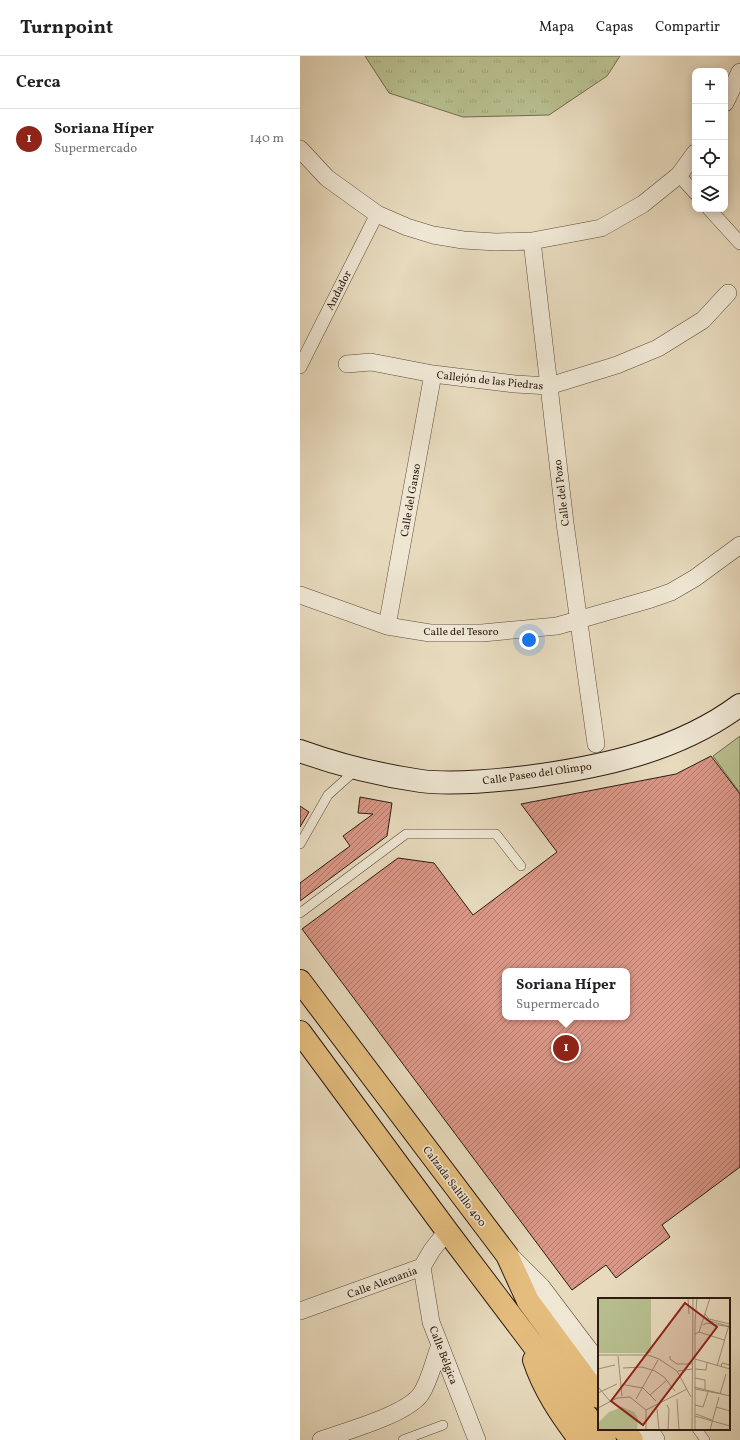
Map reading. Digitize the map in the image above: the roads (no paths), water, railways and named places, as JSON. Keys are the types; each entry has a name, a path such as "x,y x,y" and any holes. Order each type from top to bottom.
{"main road":[{"name":"Calle Paseo del Olimpo","path":"300,751 358,768 429,781 488,782 556,773 599,765 664,746 722,718 740,705"},
{"name":"Calzada Saltillo 400","path":"300,981 507,1255 528,1301 598,1396"},
{"path":"300,1032 604,1440"},
{"path":"525,1334 542,1383 561,1415 580,1440"},
{"path":"624,1430 632,1440"}],"street":[{"path":"728,97 740,72"},
{"path":"300,149 327,178 377,214 407,227 433,235 463,240 496,242 532,241 601,228 643,204 679,175 692,157"},
{"path":"679,175 692,190"},
{"path":"712,212 740,243"},
{"name":"Andador","path":"300,367 377,214"},
{"name":"Calle del Pozo","path":"532,241 565,523 596,744"},
{"name":"Callejón de las Piedras","path":"347,364 371,362 433,374 515,384 549,386 617,365 658,348 703,320 728,293"},
{"name":"Calle del Ganso","path":"387,626 433,374"},
{"name":"Calle del Tesoro","path":"300,595 387,626 430,634 482,633 557,626 671,592 695,578 740,545"},
{"name":"Calle Alemania","path":"300,1311 422,1267 432,1250 447,1231"},
{"path":"507,1255 540,1288 598,1365"},
{"name":"Calle Bélgica","path":"422,1267 431,1322 477,1440"},
{"path":"321,1440 389,1415 408,1406 420,1394 440,1345"},
{"path":"647,1430 654,1440"}],"lane":[{"path":"300,844 303,842 328,795 358,768"},
{"path":"300,913 406,834 496,834 521,866"},
{"path":"403,1440 444,1425"},
{"path":"698,1430 705,1440"}],"place":[{"name":"Soriana Híper","path":"566,1048"}]}
